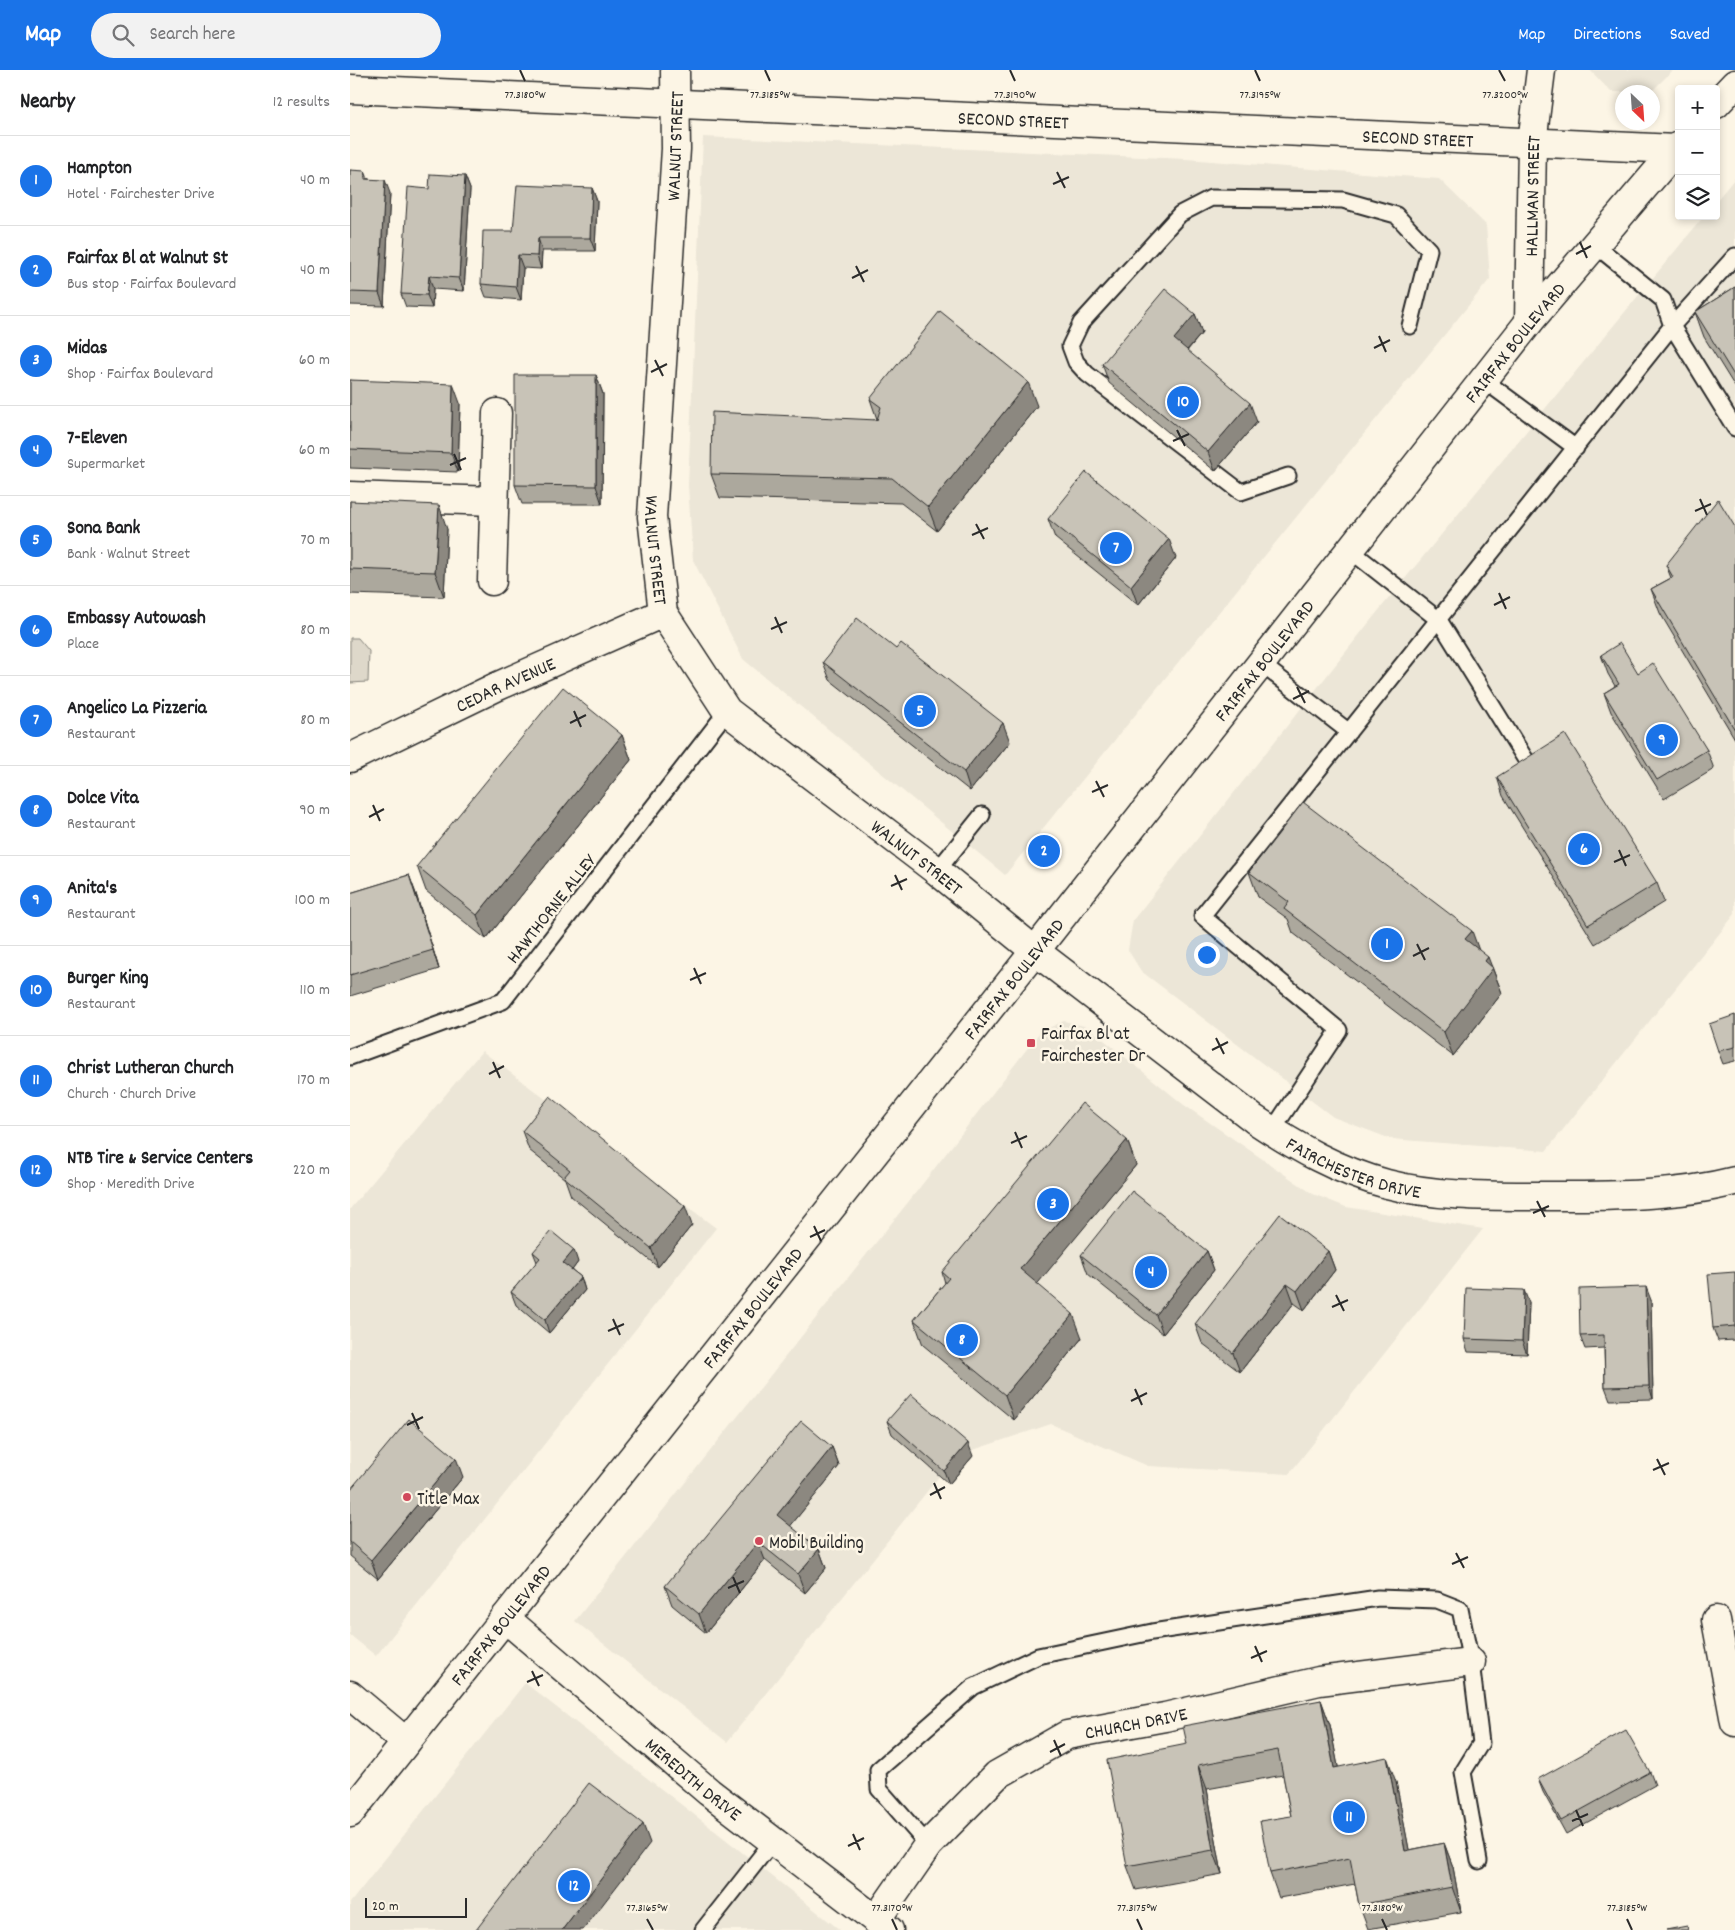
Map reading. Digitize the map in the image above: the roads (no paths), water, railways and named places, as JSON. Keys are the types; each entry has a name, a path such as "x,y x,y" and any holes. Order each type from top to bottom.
{"street":[{"name":"WALNUT STREET","path":"675,70 676,149 652,517 663,613 728,710 937,871 1036,951"},
{"name":"HALLMAN STREET","path":"1529,322 1532,142 1541,70"},
{"path":"1720,100 1735,84"},
{"name":"SECOND STREET","path":"350,89 1675,148"},
{"name":"FAIRFAX BOULEVARD","path":"351,1811 1036,951 1260,663 1485,381 1529,322 1675,152"},
{"path":"492,581 497,414"},
{"path":"350,496 494,501"},
{"name":"CEDAR AVENUE","path":"350,758 496,688 663,613"},
{"name":"FAIRCHESTER DRIVE","path":"1036,951 1272,1131 1319,1158 1351,1172 1388,1184 1427,1192 1481,1196 1604,1196 1669,1192 1735,1181"},
{"name":"MEREDITH DRIVE","path":"505,1618 709,1792 882,1925"},
{"path":"1716,1620 1735,1722"},
{"name":"CHURCH DRIVE","path":"882,1925 928,1845 998,1775 1067,1735 1165,1717 1319,1681 1471,1662"},
{"path":"350,1695 406,1742"}],"lane":[{"path":"1288,476 1241,492 1087,374 1076,362 1070,346 1081,322 1180,214 1211,198 1343,200 1396,215 1429,250 1410,326"},
{"path":"1595,245 1663,300 1672,326 1735,428"},
{"path":"1272,1131 1339,1030 1202,916 1672,326 1735,256"},
{"path":"1485,381 1576,448"},
{"path":"1350,550 1439,620 1529,765"},
{"path":"1260,663 1349,732"},
{"name":"HAWTHORNE ALLEY","path":"350,1056 503,1000 728,710"},
{"path":"937,871 982,815"},
{"path":"928,1845 879,1789 878,1770 973,1687 1038,1656 1152,1632 1378,1598 1437,1600 1460,1609 1471,1662 1481,1743 1463,1772 1479,1861"},
{"path":"703,1930 773,1841"}],"place":[{"name":"Burger King","path":"1183,402"},
{"name":"Angelico La Pizzeria","path":"1116,548"},
{"name":"Sona Bank","path":"920,711"},
{"name":"Anita's","path":"1662,740"},
{"name":"Embassy Autowash","path":"1584,849"},
{"name":"Fairfax Bl at Walnut St","path":"1044,851"},
{"name":"Hampton","path":"1387,944"},
{"name":"Fairfax Bl at Fairchester Dr","path":"1031,1043"},
{"name":"Midas","path":"1053,1204"},
{"name":"7-Eleven","path":"1151,1272"},
{"name":"Dolce Vita","path":"962,1340"},
{"name":"Title Max","path":"407,1497"},
{"name":"Mobil Building","path":"759,1541"},
{"name":"Christ Lutheran Church","path":"1349,1817"},
{"name":"NTB Tire & Service Centers","path":"574,1886"}]}
